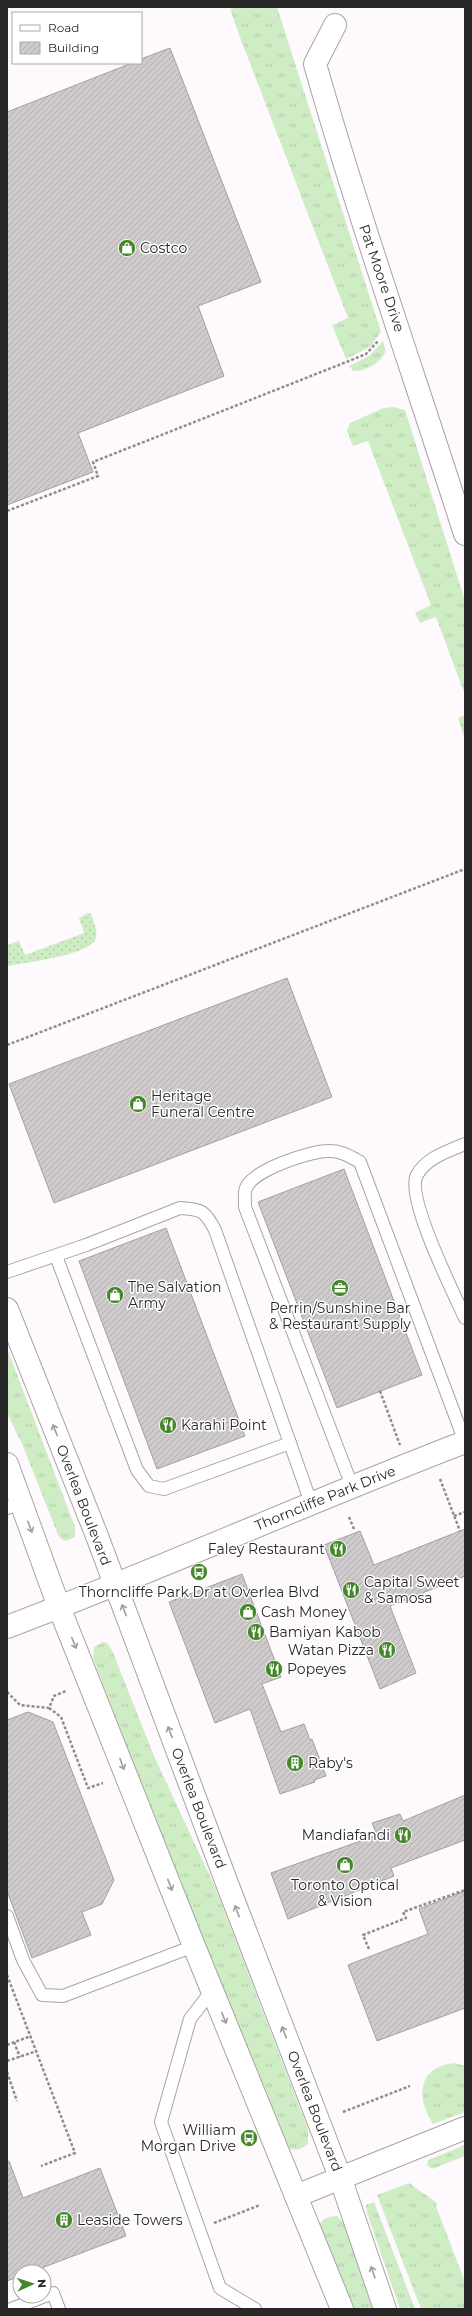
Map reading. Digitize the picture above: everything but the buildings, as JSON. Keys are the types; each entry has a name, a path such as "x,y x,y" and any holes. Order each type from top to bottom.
{"main road":[{"name":"Pat Moore Drive","path":"335,25 315,64 345,170 414,372 465,534"},
{"name":"Overlea Boulevard","path":"7,1309 97,1536 340,2177 385,2309"},
{"name":"Thorncliffe Park Drive","path":"7,1627 352,1486 465,1442"},
{"path":"7,1464 14,1505 59,1607 194,1946 213,1989 342,2309"},
{"path":"296,2196 340,2177 465,2128"}],"lane":[{"path":"465,1144 428,1161 416,1176 415,1196 437,1258 465,1318"},
{"path":"352,1486 245,1207 245,1189 254,1178 278,1165 329,1151 346,1154 360,1162 465,1442"},
{"path":"7,1272 56,1256 180,1208 196,1209 206,1213 215,1230 311,1503"},
{"path":"56,1256 137,1470 149,1486 164,1489 290,1443"},
{"path":"7,1916 24,1960 42,1995 63,1996 194,1946"},
{"path":"213,1989 190,2019 160,2122 220,2288 255,2309"},
{"path":"11,2309 53,2293 60,2309"}],"path":[{"path":"7,511 98,476 93,462 366,354 382,336"},
{"path":"7,1046 465,869"},
{"path":"380,1391 407,1464"},
{"path":"440,1479 460,1531"},
{"path":"454,1516 465,1512"},
{"path":"349,1517 354,1528"},
{"path":"49,1708 54,1696 66,1691"},
{"path":"7,1692 20,1705 49,1708 61,1717 88,1788 103,1783"},
{"path":"370,1949 363,1935 406,1918 403,1912 465,1890"},
{"path":"7,1975 75,2153 41,2166"},
{"path":"7,2045 31,2036"},
{"path":"14,2042 20,2057"},
{"path":"7,2061 37,2051"},
{"path":"7,2072 17,2101"},
{"path":"343,2112 410,2086"},
{"path":"199,2229 260,2205"}],"green space":[{"path":"236,7 277,7 381,332 370,347 346,359 332,325 348,318 241,40 230,9"},
{"path":"383,341 386,351 377,363 364,370 353,371 349,366 369,356"},
{"path":"393,407 405,410 465,601 465,695 436,617 420,623 415,613 431,605 368,441 353,446 347,431 350,423 384,408"},
{"path":"465,715 465,740 458,718"},
{"path":"88,913 91,914 96,932 96,938 92,944 71,954 7,966 7,945 19,941 25,955 84,933 79,918"},
{"path":"7,1348 75,1527 75,1537 66,1541 61,1539 58,1535 23,1446 7,1413"},
{"path":"103,1642 107,1643 112,1650 154,1756 215,1887 308,2129 308,2144 302,2148 293,2150 284,2147 198,1932 93,1658 94,1647"},
{"path":"454,2063 465,2066 465,2112 433,2124 424,2104 422,2094 423,2085 427,2077 433,2071 442,2066"},
{"path":"465,2145 465,2156 432,2169 427,2165 428,2160"},
{"path":"409,2183 437,2203 436,2206 465,2282 465,2309 421,2309 377,2195"},
{"path":"374,2202 415,2309 400,2309 367,2213 366,2205"},
{"path":"337,2216 343,2222 377,2309 345,2309 317,2230 320,2223 324,2219"}],"place":[{"name":"Costco","path":"127,248"},
{"name":"Heritage Funeral Centre","path":"138,1104"},
{"name":"Perrin/Sunshine Bar & Restaurant Supply","path":"340,1288"},
{"name":"The Salvation Army","path":"115,1295"},
{"name":"Karahi Point","path":"168,1425"},
{"name":"Faley Restaurant","path":"338,1549"},
{"name":"Thorncliffe Park Dr at Overlea Blvd","path":"199,1572"},
{"name":"Capital Sweet & Samosa","path":"351,1590"},
{"name":"Cash Money","path":"248,1612"},
{"name":"Bamiyan Kabob","path":"256,1632"},
{"name":"Watan Pizza","path":"387,1650"},
{"name":"Popeyes","path":"274,1669"},
{"name":"Raby's","path":"295,1763"},
{"name":"Mandiafandi","path":"403,1835"},
{"name":"Toronto Optical & Vision","path":"345,1865"},
{"name":"William Morgan Drive","path":"249,2138"},
{"name":"Leaside Towers","path":"64,2220"}]}
